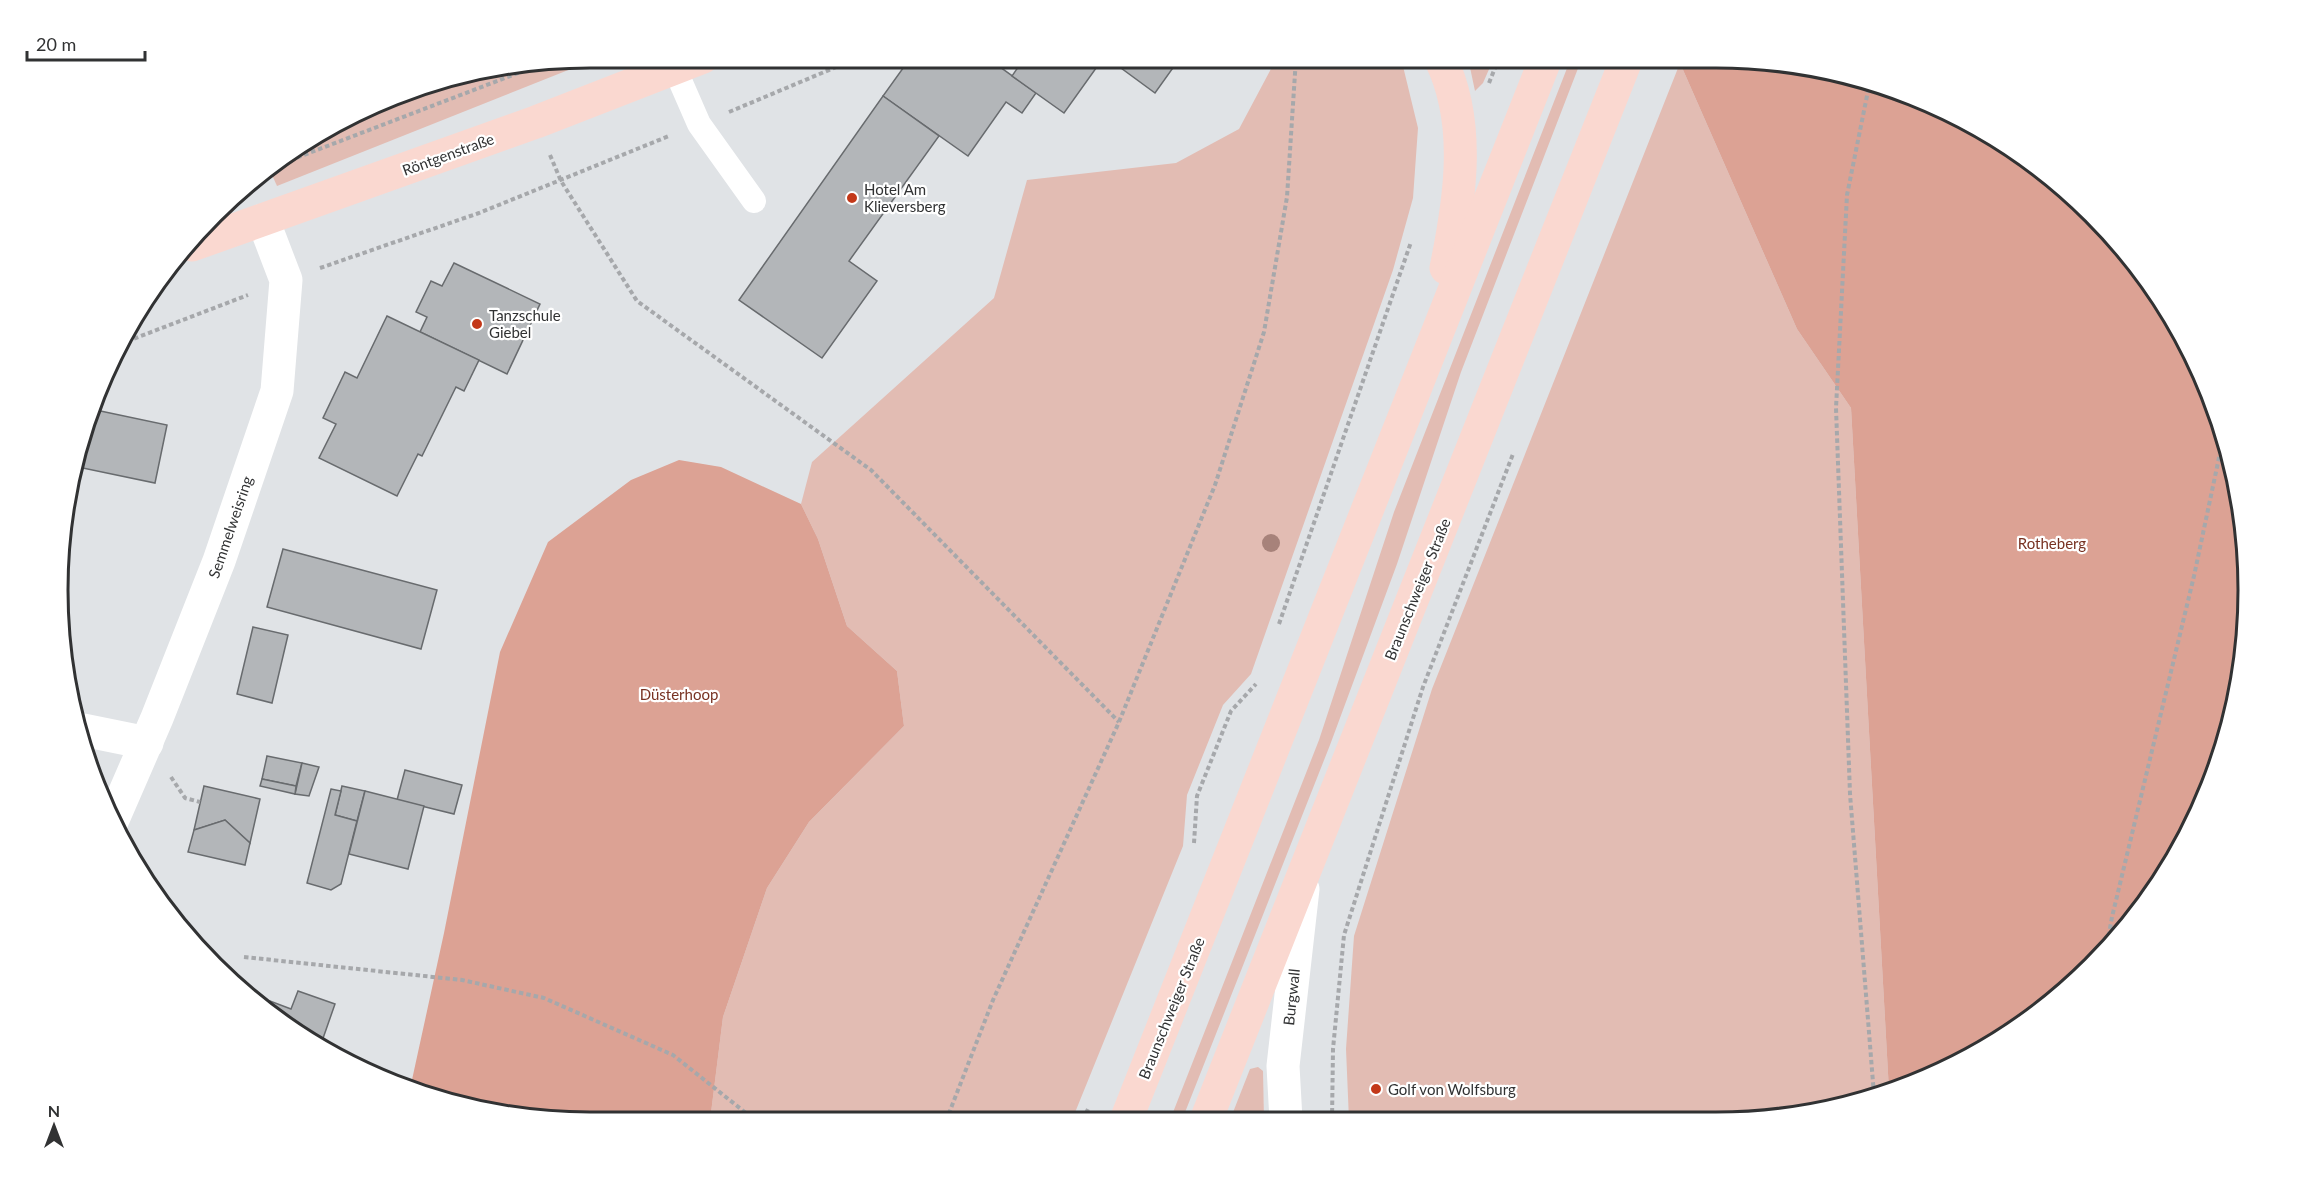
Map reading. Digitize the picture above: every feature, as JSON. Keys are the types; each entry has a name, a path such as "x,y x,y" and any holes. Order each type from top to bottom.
{"main road":[{"name":"Röntgenstraße","path":"200,242 536,122 676,68"},
{"path":"1407,408 1439,300 1455,226 1460,177 1458,109 1444,68"},
{"name":"Braunschweiger Straße","path":"1129,1112 1542,68"},
{"name":"Braunschweiger Straße","path":"1209,1112 1623,68"}],"street":[{"name":"Semmelweisring","path":"117,811 147,743 219,561 276,391 286,280 263,220"},
{"path":"87,731 147,743"},
{"name":"Burgwall","path":"1286,1112 1283,1066 1305,874"}],"lane":[{"path":"690,68 699,124 754,201"}],"path":[{"path":"132,339 286,280 479,213 834,68"},
{"path":"949,1112 993,1000 1119,722 1215,485 1264,332 1287,197 1295,68"},
{"path":"298,157 520,72"},
{"path":"1868,90 1847,195 1836,408 1850,794 1873,1088"},
{"path":"536,122 561,181 637,301 871,470 1119,722"},
{"path":"1279,625 1412,239"},
{"path":"1332,1112 1333,1049 1344,935 1423,687 1517,445"},
{"path":"2109,935 2194,576 2220,452"},
{"path":"1193,849 1197,796 1231,711 1259,681"},
{"path":"244,957 462,980 544,998 673,1055 745,1112"},
{"path":"1087,1112 1091,1103"}],"shaded area":[{"path":"1271,68 1403,68 1418,128 1413,198 1393,270 1251,674 1223,705 1187,795 1183,846 1075,1112 711,1112 723,1017 767,888 809,822 904,726 897,671 847,626 818,539 801,504 812,462 994,298 1027,180 1176,163 1239,129"},
{"path":"1470,68 1490,68 1483,83 1475,91"},
{"path":"1567,68 1578,68 1461,372 1397,564 1330,745 1185,1112 1173,1112 1319,740 1394,512"},
{"path":"1678,68 1682,68 1797,329 1851,408 1889,1083 1818,1102 1750,1111 1349,1112 1346,1049 1354,936 1432,689"},
{"path":"572,69 277,186 272,175 329,138 390,107 455,85 488,78 522,72"},
{"path":"1258,1067 1263,1071 1264,1112 1233,1112 1250,1069"}],"green space":[{"name":"Rotheberg","path":"1682,68 1784,72 1851,85 1884,95 1947,121 1977,138 2034,175 2061,197 2109,245 2131,272 2185,359 2211,422 2221,455 2234,522 2238,590 2237,624 2228,692 2221,725 2199,790 2168,851 2131,908 2109,935 2061,983 2034,1005 1977,1042 1947,1059 1889,1083 1851,408 1797,329"},
{"name":"Düsterhoop","path":"679,460 721,467 801,504 818,539 847,626 897,671 904,726 809,822 767,888 723,1017 711,1112 590,1112 522,1108 455,1095 422,1085 412,1081 500,652 548,542 631,480"}],"building":[{"path":"903,68 1001,68 1036,93 1022,113 1006,102 968,156 883,96"},
{"path":"1017,68 1096,68 1064,113 1012,76"},
{"path":"1121,68 1173,68 1155,93"},
{"name":"Hotel Am Klieversberg","path":"883,96 939,136 849,261 877,281 822,358 739,300"},
{"name":"Tanzschule Giebel","path":"454,263 540,304 507,374 420,332 427,317 416,312 431,281 442,286"},
{"path":"387,316 479,360 464,391 456,387 422,456 418,454 397,496 319,458 336,424 323,418 345,372 357,378"},
{"path":"99,411 167,425 155,483 82,468"},
{"path":"283,549 437,590 421,649 267,607"},
{"path":"253,627 288,635 272,703 237,694"},
{"path":"267,756 302,763 296,786 262,779"},
{"path":"302,763 319,767 309,796 295,794"},
{"path":"405,770 462,785 454,814 397,800"},
{"path":"262,779 296,786 295,794 260,786"},
{"path":"204,786 260,799 250,843 225,820 194,830"},
{"path":"342,786 365,791 357,821 335,815"},
{"path":"331,789 341,791 335,815 357,821 341,884 331,890 307,883"},
{"path":"365,791 424,806 408,869 349,854"},
{"path":"225,820 250,843 245,865 188,852 194,830"},
{"path":"298,991 335,1004 323,1038 272,1005 270,1001 291,1009"}],"place":[{"name":"Hotel Am Klieversberg","path":"852,198"},
{"name":"Tanzschule Giebel","path":"477,324"},
{"name":"Golf von Wolfsburg","path":"1376,1089"}]}
